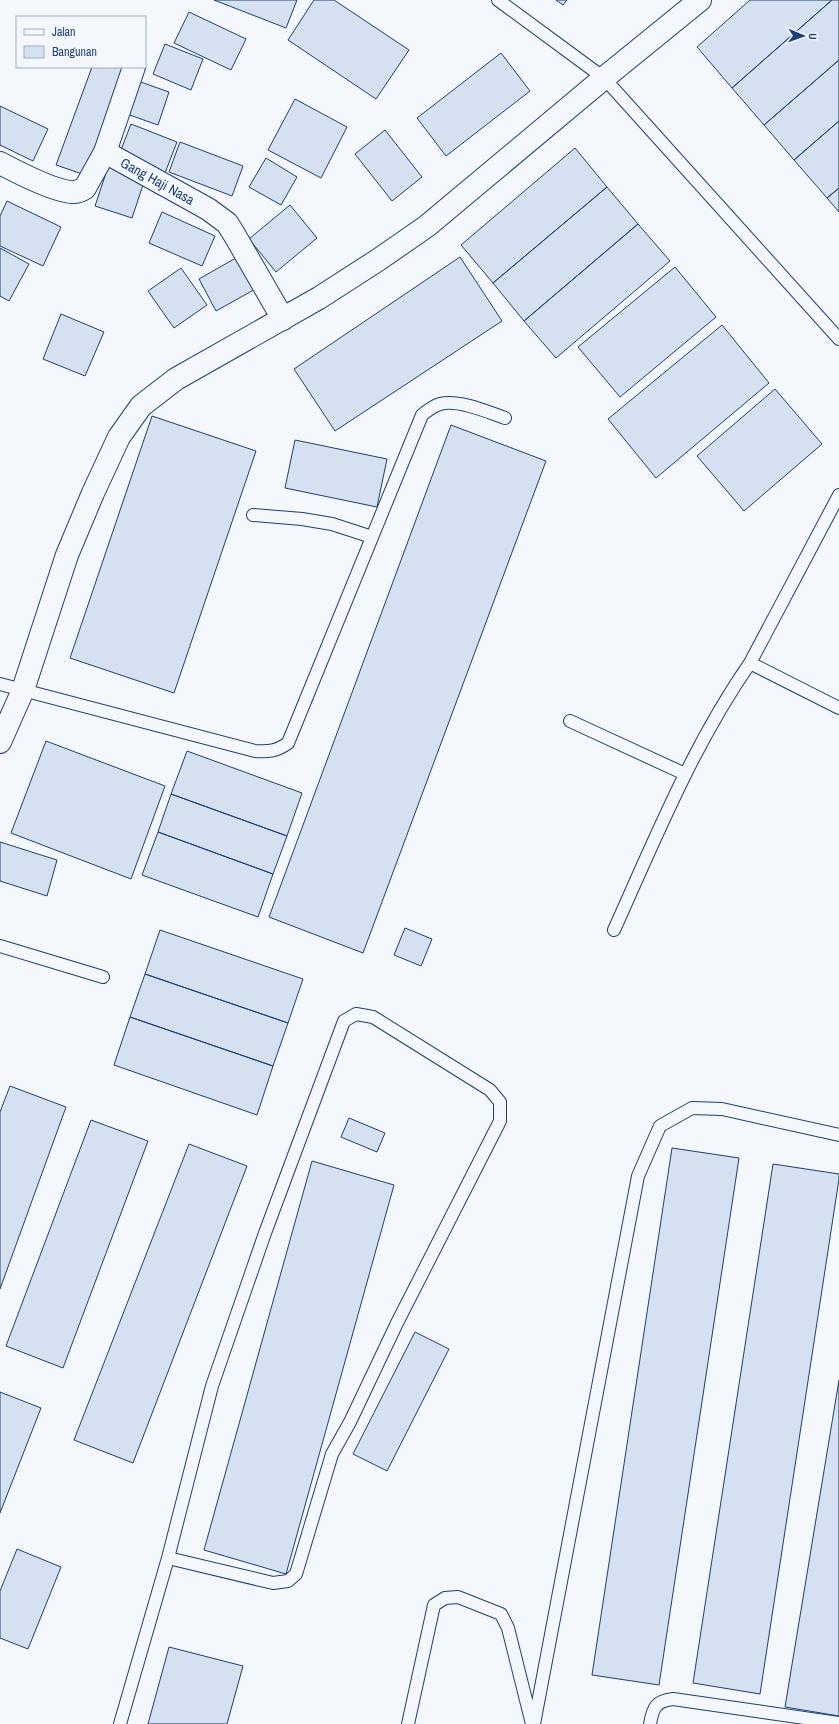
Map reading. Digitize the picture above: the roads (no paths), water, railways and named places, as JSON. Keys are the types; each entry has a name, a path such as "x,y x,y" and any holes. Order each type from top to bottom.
{"street":[{"path":"0,742 23,690 67,554 119,436 141,406 176,379 283,319 378,260 427,226 700,0"},
{"path":"105,152 134,68"},
{"name":"Gang Haji Nasa","path":"0,163 30,178 74,193 85,188 105,152 208,209 227,223 283,319"}],"lane":[{"path":"498,0 604,78 839,339"},
{"path":"0,684 255,751 268,752 278,750 288,743 422,415 430,408 441,403 466,405 505,418"},
{"path":"614,930 685,774 734,687 750,663 839,495"},
{"path":"253,515 302,519 332,524 372,537"},
{"path":"750,663 839,708"},
{"path":"570,721 685,774"},
{"path":"0,946 103,978"},
{"path":"120,1724 168,1558 212,1386 265,1233 344,1021 356,1014 373,1017 490,1090 500,1102 500,1121 397,1323 350,1422 332,1454 296,1574 288,1581 273,1583 168,1558"},
{"path":"533,1724 638,1176 660,1126 692,1108 722,1109 839,1135"},
{"path":"408,1724 434,1604 445,1598 458,1597 501,1614 508,1628 533,1724"},
{"path":"650,1724 652,1711 662,1701 673,1699 839,1722"}]}
